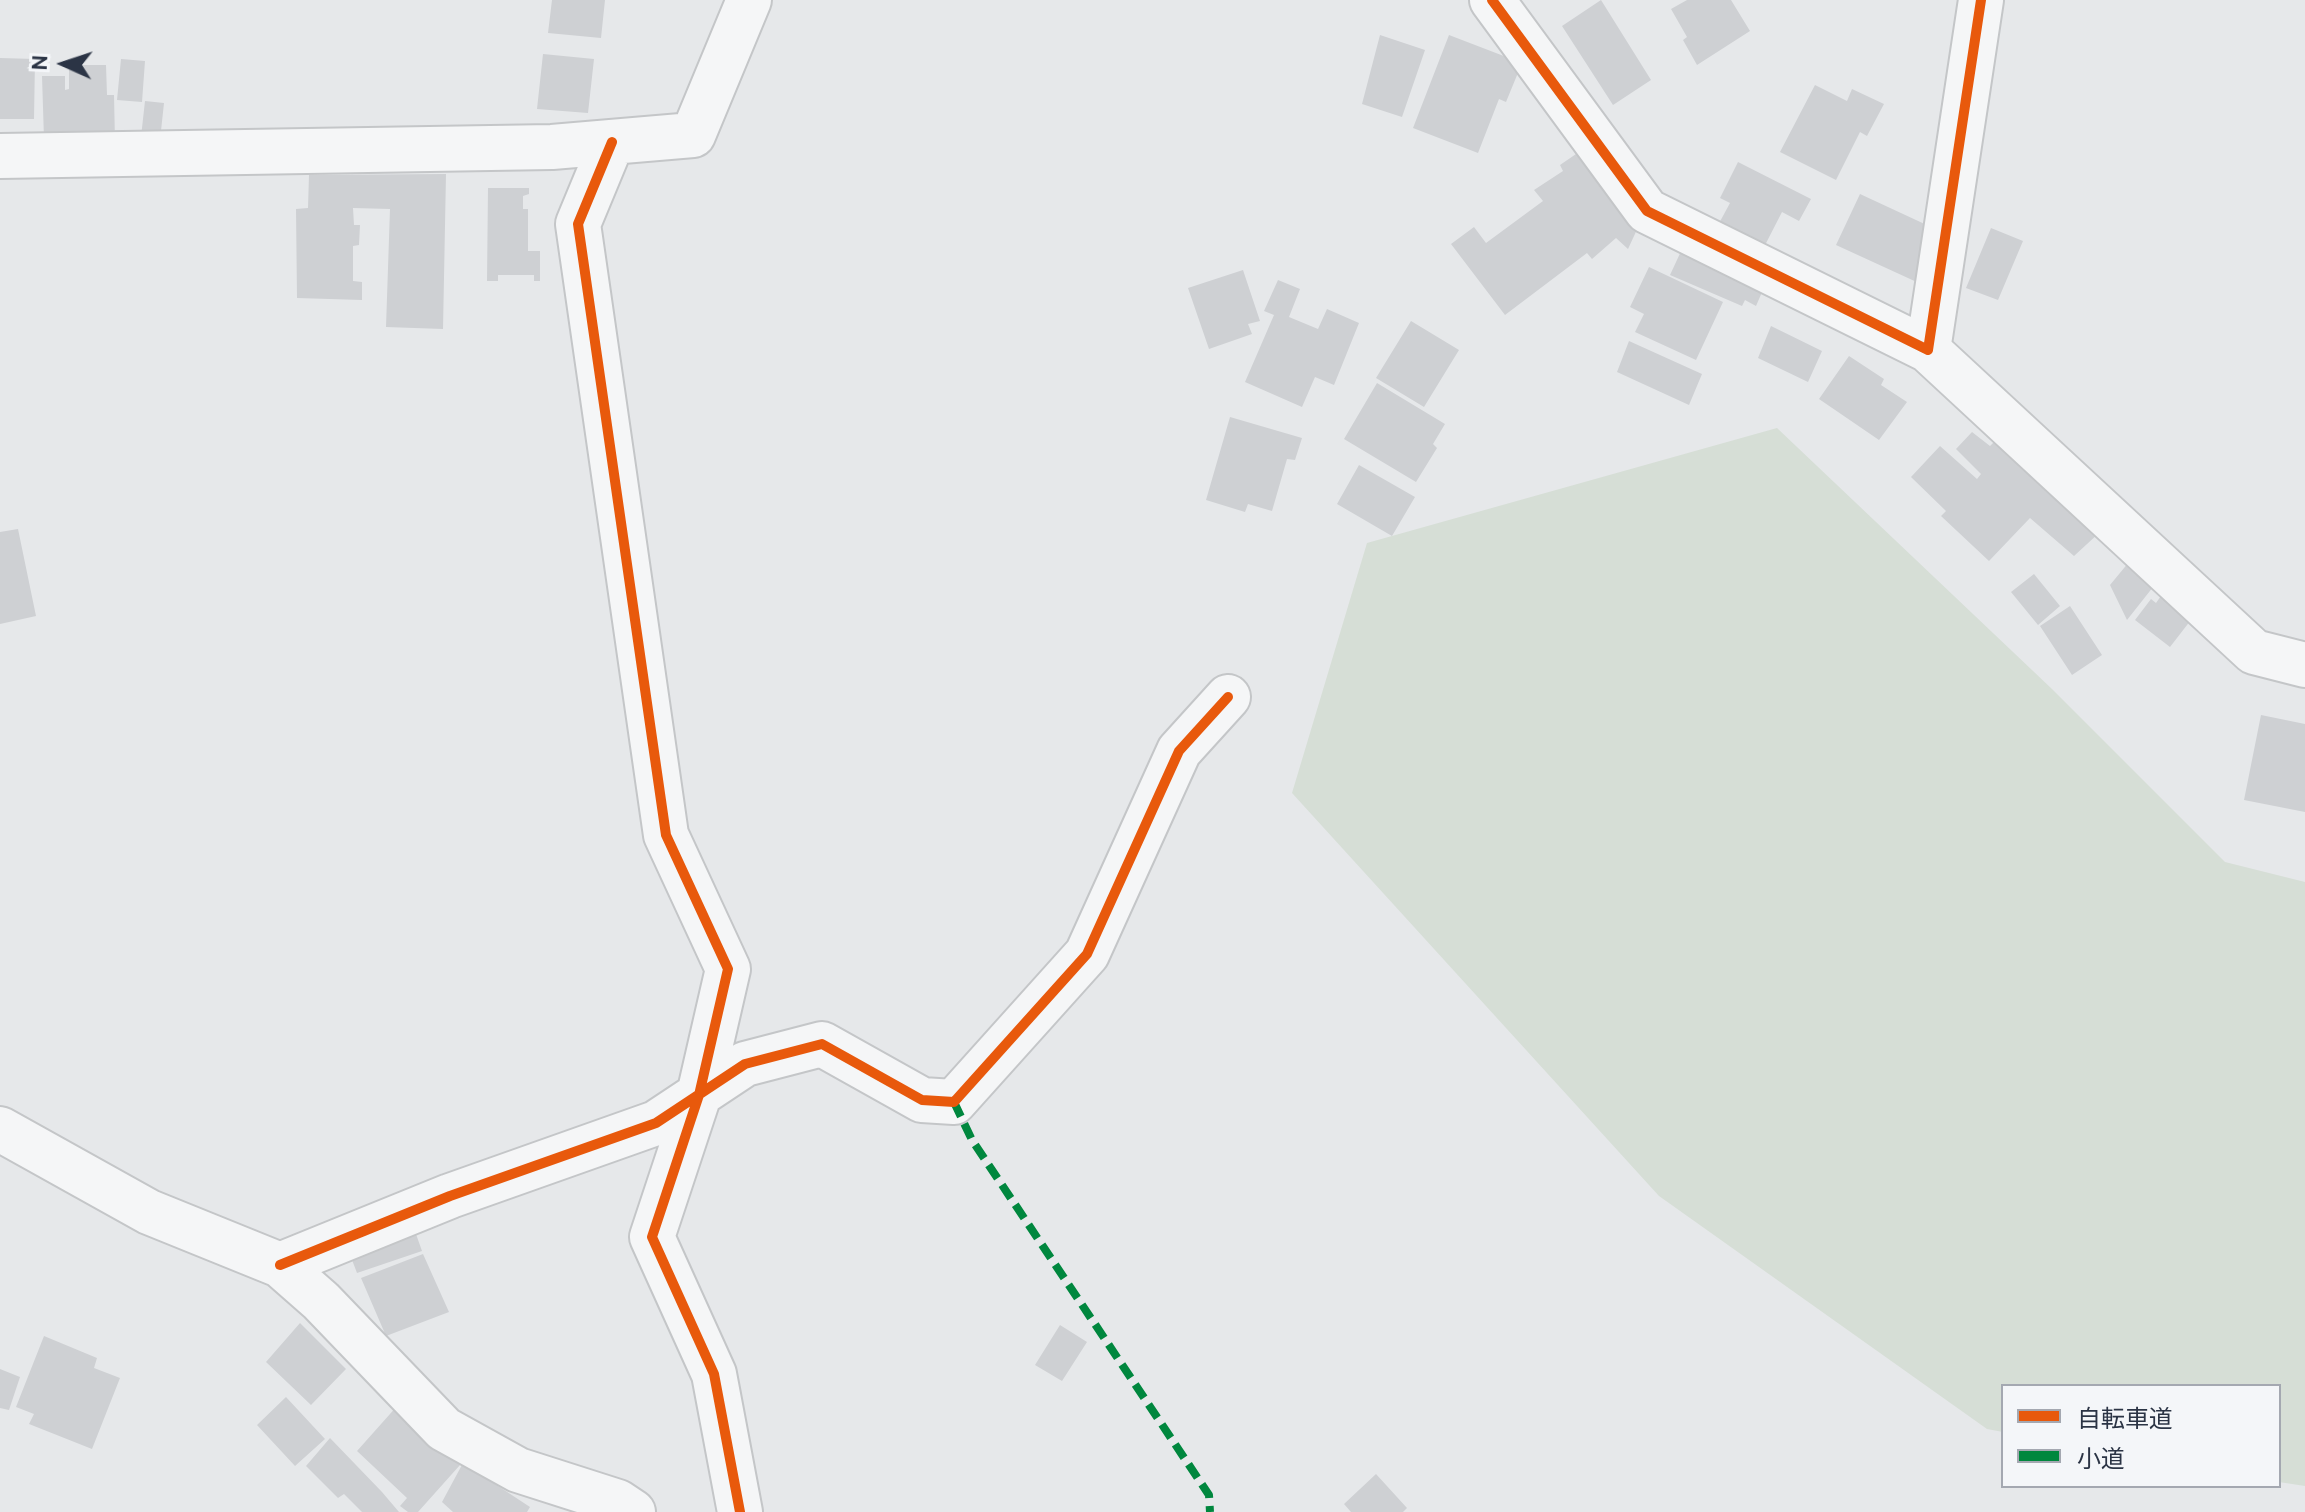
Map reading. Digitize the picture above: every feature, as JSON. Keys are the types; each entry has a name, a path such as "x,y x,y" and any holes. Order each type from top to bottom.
{"street":[{"path":"0,156 536,148 693,135 749,0"},
{"path":"1492,0 1647,211 1928,350 2254,652 2305,665"},
{"path":"1928,350 1981,0"},
{"path":"612,142 578,224 666,835 728,969 699,1095 652,1237 714,1374 740,1512"},
{"path":"280,1265 450,1196 656,1123 745,1064 822,1044 922,1100 954,1102 1087,954 1179,751 1228,697"},
{"path":"0,1129 149,1212 280,1265 321,1301 444,1429 518,1470 618,1502 633,1512"}],"shaded area":[{"path":"1777,428 2052,689 2225,862 2305,882 2305,1486 2281,1482 2281,1384 2001,1384 2001,1432 1987,1429 1659,1196 1292,793 1367,543"}],"building":[{"path":"552,0 605,0 601,38 548,33"},
{"path":"1601,0 1651,80 1613,105 1562,26"},
{"path":"1687,0 1731,0 1750,31 1697,65 1683,40 1687,37 1671,9"},
{"path":"1380,35 1425,50 1402,117 1362,104"},
{"path":"1449,35 1522,63 1506,102 1499,99 1478,153 1413,128"},
{"path":"543,54 594,59 588,113 537,109"},
{"path":"0,58 35,59 34,119 0,119"},
{"path":"121,59 145,61 142,102 117,100"},
{"path":"69,65 106,65 107,95 114,95 115,142 44,139 42,76 65,76 65,90 69,89"},
{"path":"1815,85 1847,101 1852,89 1884,104 1867,136 1860,132 1836,180 1780,152"},
{"path":"145,101 164,103 160,140 141,137"},
{"path":"1595,141 1646,210 1628,249 1616,238 1592,259 1587,253 1505,315 1451,244 1474,227 1486,243 1543,201 1534,190 1563,171 1560,165"},
{"path":"1738,162 1811,199 1799,221 1782,212 1762,251 1717,227 1730,203 1720,198"},
{"path":"446,174 443,329 386,327 390,209 353,208 354,225 360,225 359,245 353,246 353,281 362,282 362,300 297,298 296,209 308,208 309,175"},
{"path":"488,188 529,188 529,194 523,196 523,209 528,209 528,251 540,251 540,281 534,281 534,275 498,275 498,281 487,281"},
{"path":"1860,194 1944,233 1921,284 1836,245"},
{"path":"1991,228 2023,241 1998,300 1966,288"},
{"path":"1683,247 1766,283 1756,306 1745,300 1742,306 1670,275"},
{"path":"1649,267 1723,302 1696,360 1635,332 1644,314 1630,307"},
{"path":"1243,270 1260,321 1248,324 1252,334 1209,349 1188,288"},
{"path":"1278,280 1300,289 1289,317 1318,329 1327,309 1359,323 1334,385 1315,377 1302,407 1245,382 1274,315 1264,311"},
{"path":"1411,321 1459,350 1424,407 1376,378"},
{"path":"1771,326 1822,351 1808,382 1758,358"},
{"path":"1629,341 1702,374 1689,405 1617,372"},
{"path":"1849,356 1884,379 1881,385 1907,402 1879,440 1819,399"},
{"path":"1377,383 1445,424 1433,444 1437,448 1416,482 1344,439"},
{"path":"1230,417 1302,438 1295,460 1287,459 1272,511 1248,504 1245,512 1206,500"},
{"path":"1972,432 1990,446 1999,437 2099,533 2074,556 2030,518 1989,561 1941,516 1946,511 1911,477 1940,446 1977,479 1981,474 1956,449"},
{"path":"1359,465 1415,497 1392,536 1337,504"},
{"path":"18,529 36,616 0,624 0,532"},
{"path":"2129,562 2157,582 2127,620 2110,585"},
{"path":"2034,574 2060,606 2038,625 2011,592"},
{"path":"2163,593 2194,616 2170,647 2135,620 2151,599 2156,603"},
{"path":"2070,606 2102,655 2072,675 2040,626"},
{"path":"2261,715 2305,724 2305,812 2244,800"},
{"path":"411,1220 422,1251 357,1273 346,1244"},
{"path":"423,1254 449,1312 386,1336 361,1278"},
{"path":"300,1323 346,1369 311,1405 266,1362"},
{"path":"1060,1325 1087,1342 1062,1381 1035,1365"},
{"path":"44,1336 97,1358 94,1368 120,1378 92,1449 29,1424 34,1414 16,1407"},
{"path":"0,1369 20,1377 9,1410 0,1408"},
{"path":"286,1397 325,1439 295,1466 257,1425"},
{"path":"398,1405 460,1465 418,1512 408,1512 400,1506 407,1498 357,1451"},
{"path":"330,1438 399,1512 362,1512 344,1494 338,1498 306,1466"},
{"path":"463,1463 530,1507 527,1512 453,1512 442,1502"},
{"path":"1376,1474 1407,1508 1403,1512 1351,1512 1344,1504"}],"marked path":[{"path":"954,1102 972,1140 1209,1495 1210,1512"}],"cycle path":[{"path":"1492,0 1647,211 1928,350 1981,0"},
{"path":"612,142 578,224 666,835 728,969 699,1095 652,1237 714,1374 740,1512"},
{"path":"280,1265 450,1196 656,1123 745,1064 822,1044 922,1100 954,1102 1087,954 1179,751 1228,697"}]}
